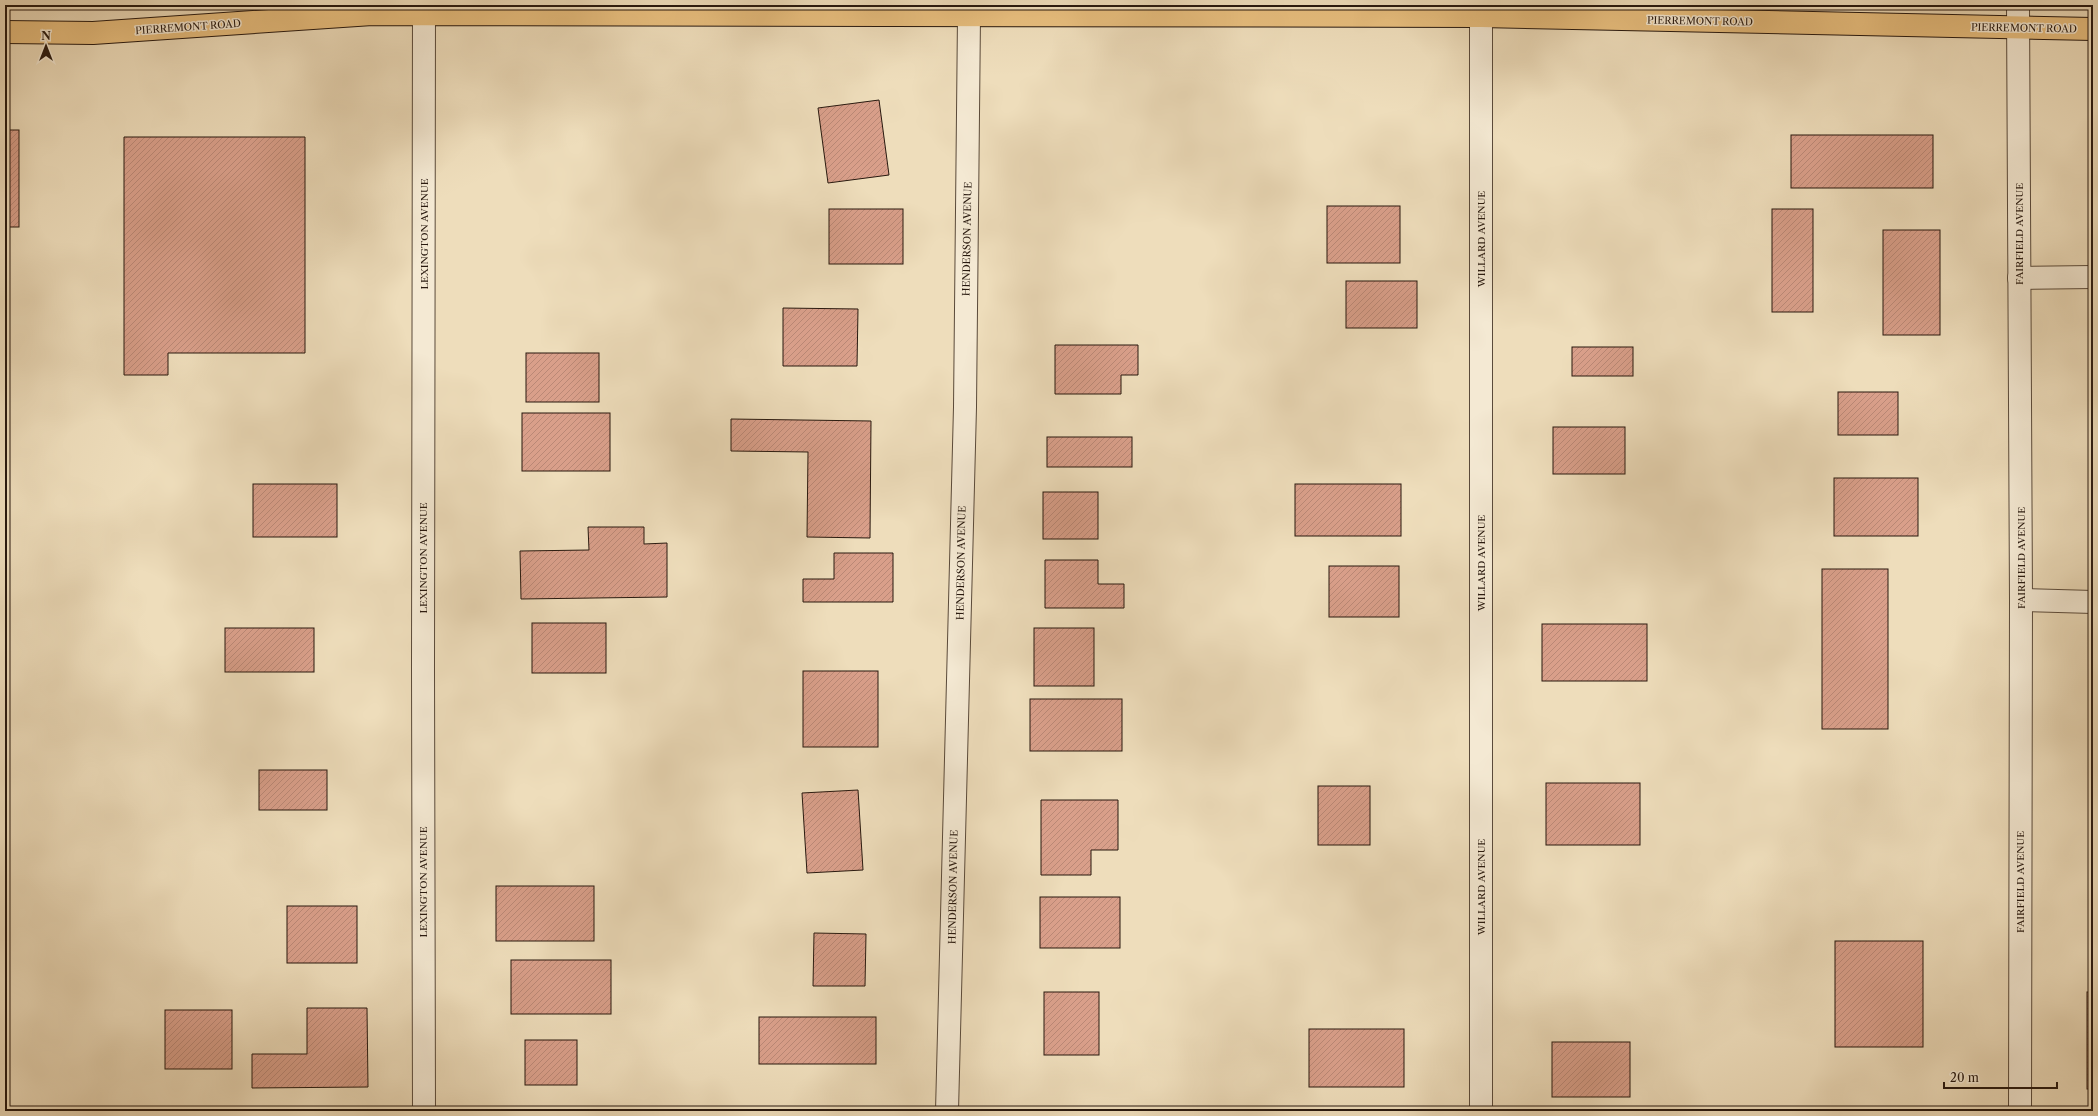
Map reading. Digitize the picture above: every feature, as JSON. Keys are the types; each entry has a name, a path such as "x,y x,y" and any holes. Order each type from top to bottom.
{"main road":[{"name":"PIERREMONT ROAD","path":"295,5 372,14"},
{"name":"PIERREMONT ROAD","path":"5,32 93,33 424,10 970,16 1481,16 2093,29"}],"street":[{"name":"FAIRFIELD AVENUE","path":"2018,5 2021,600 2020,1111"},
{"name":"LEXINGTON AVENUE","path":"424,10 424,1111"},
{"name":"HENDERSON AVENUE","path":"948,1111 965,407 970,16"},
{"name":"WILLARD AVENUE","path":"1481,16 1481,1111"},
{"path":"2019,278 2093,277"},
{"path":"2021,600 2093,602"}],"building":[{"path":"879,100 889,175 828,183 818,108"},
{"path":"5,130 19,130 19,227 5,227"},
{"path":"1791,135 1933,135 1933,188 1791,188"},
{"path":"124,137 305,137 305,353 168,353 168,375 124,375"},
{"path":"1327,206 1400,206 1400,263 1327,263"},
{"path":"829,209 903,209 903,264 829,264"},
{"path":"1772,209 1813,209 1813,312 1772,312"},
{"path":"1883,230 1940,230 1940,335 1883,335"},
{"path":"1346,281 1417,281 1417,328 1346,328"},
{"path":"783,308 858,309 857,366 783,366"},
{"path":"1055,345 1138,345 1138,375 1121,375 1121,394 1055,394"},
{"path":"1572,347 1633,347 1633,376 1572,376"},
{"path":"526,353 599,353 599,402 526,402"},
{"path":"1838,392 1898,392 1898,435 1838,435"},
{"path":"522,413 610,413 610,471 522,471"},
{"path":"731,419 871,421 870,538 807,537 808,452 731,451"},
{"path":"1553,427 1625,427 1625,474 1553,474"},
{"path":"1047,437 1132,437 1132,467 1047,467"},
{"path":"1834,478 1918,478 1918,536 1834,536"},
{"path":"253,484 337,484 337,537 253,537"},
{"path":"1295,484 1401,484 1401,536 1295,536"},
{"path":"1043,492 1098,492 1098,539 1043,539"},
{"path":"588,527 644,527 644,544 667,543 667,597 521,599 520,551 589,550"},
{"path":"834,553 893,553 893,602 803,602 803,579 834,579"},
{"path":"1045,560 1098,560 1098,584 1124,584 1124,608 1045,608"},
{"path":"1329,566 1399,566 1399,617 1329,617"},
{"path":"1822,569 1888,569 1888,729 1822,729"},
{"path":"532,623 606,623 606,673 532,673"},
{"path":"1542,624 1647,624 1647,681 1542,681"},
{"path":"225,628 314,628 314,672 225,672"},
{"path":"1034,628 1094,628 1094,686 1034,686"},
{"path":"803,671 878,671 878,747 803,747"},
{"path":"1030,699 1122,699 1122,751 1030,751"},
{"path":"259,770 327,770 327,810 259,810"},
{"path":"1546,783 1640,783 1640,845 1546,845"},
{"path":"1318,786 1370,786 1370,845 1318,845"},
{"path":"858,790 863,870 807,873 802,793"},
{"path":"1041,800 1118,800 1118,850 1091,850 1091,875 1041,875"},
{"path":"496,886 594,886 594,941 496,941"},
{"path":"1040,897 1120,897 1120,948 1040,948"},
{"path":"287,906 357,906 357,963 287,963"},
{"path":"814,933 866,934 865,986 813,986"},
{"path":"1835,941 1923,941 1923,1047 1835,1047"},
{"path":"511,960 611,960 611,1014 511,1014"},
{"path":"1044,992 1099,992 1099,1055 1044,1055"},
{"path":"2087,992 2093,992 2093,1089 2087,1089"},
{"path":"307,1008 367,1008 368,1087 252,1088 252,1054 307,1054"},
{"path":"165,1010 232,1010 232,1069 165,1069"},
{"path":"759,1017 876,1017 876,1064 759,1064"},
{"path":"1309,1029 1404,1029 1404,1087 1309,1087"},
{"path":"525,1040 577,1040 577,1085 525,1085"},
{"path":"1552,1042 1630,1042 1630,1097 1552,1097"}]}
